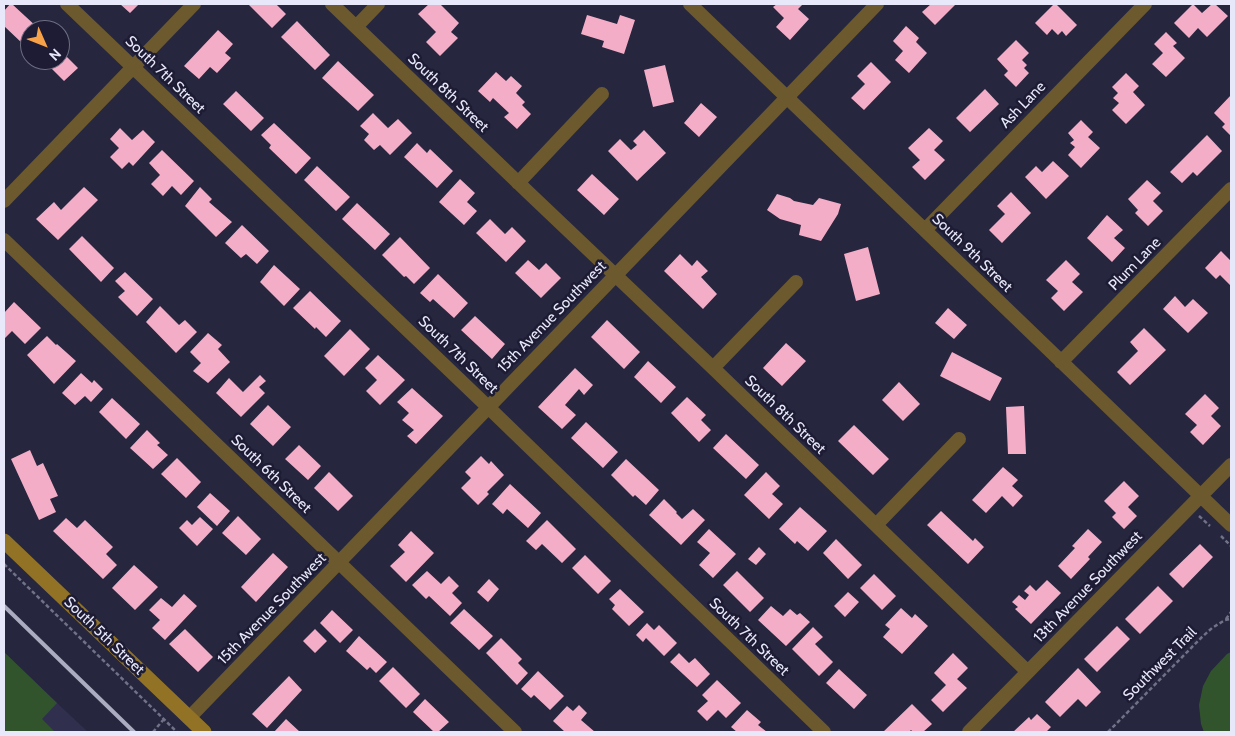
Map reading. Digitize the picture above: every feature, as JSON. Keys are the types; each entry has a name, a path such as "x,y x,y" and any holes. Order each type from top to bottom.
{"main road":[{"name":"South 5th Street","path":"4,541 204,732"}],"street":[{"name":"South 7th Street","path":"67,4 824,732"},
{"path":"4,201 194,4"},
{"name":"South 8th Street","path":"332,4 1028,672"},
{"path":"356,27 378,4"},
{"name":"South 9th Street","path":"690,4 1231,525"},
{"name":"15th Avenue Southwest","path":"189,718 877,4"},
{"name":"Ash Lane","path":"925,230 1145,4"},
{"path":"518,183 602,94"},
{"name":"Plum Lane","path":"1061,362 1231,189"},
{"name":"South 6th Street","path":"4,240 515,732"},
{"path":"713,368 796,282"},
{"path":"876,525 959,439"},
{"name":"13th Avenue Southwest","path":"969,732 1231,465"}],"path":[{"path":"4,564 177,732"},
{"path":"1225,620 1231,612"},
{"name":"Southwest Trail","path":"1108,732 1202,637 1212,628 1225,620 1231,619"},
{"path":"154,732 164,719"}],"shaded area":[{"path":"4,652 57,703 88,732 4,732"}],"green space":[{"path":"4,652 57,703 42,719 55,732 4,732"},
{"path":"1231,652 1231,732 1204,732 1199,705 1203,686 1211,671"}],"building":[{"path":"12,4 29,20 20,20 20,41 4,26 4,11"},
{"path":"120,4 139,4 130,13"},
{"path":"248,4 276,4 286,14 272,28"},
{"path":"429,4 440,4 459,23 451,32 458,38 440,56 426,42 436,32 418,14"},
{"path":"777,4 803,4 798,9 809,19 790,40 776,27 784,18 773,7"},
{"path":"931,4 956,4 935,25 922,12"},
{"path":"1054,4 1077,25 1066,36 1062,31 1058,35 1052,29 1047,35 1035,23"},
{"path":"1193,4 1202,13 1212,4 1215,4 1228,16 1207,37 1198,28 1189,38 1174,23"},
{"path":"587,15 617,24 620,15 635,20 624,54 602,47 604,41 581,34"},
{"path":"297,21 330,55 315,70 281,37"},
{"path":"906,26 919,38 916,42 927,53 909,73 895,60 903,51 893,41"},
{"path":"218,30 233,44 225,53 231,58 217,73 210,67 199,79 184,66"},
{"path":"1166,32 1177,43 1173,46 1185,58 1166,77 1152,64 1163,53 1154,44"},
{"path":"1016,40 1029,53 1022,60 1027,65 1024,68 1029,73 1016,87 1004,75 1008,71 997,59"},
{"path":"70,60 78,68 64,81 53,70 70,70"},
{"path":"338,61 374,95 358,111 322,78"},
{"path":"871,62 891,82 864,110 851,98 865,84 857,76"},
{"path":"665,65 674,102 653,107 644,70"},
{"path":"496,72 506,81 511,76 522,86 516,93 525,102 522,105 531,114 517,129 504,117 509,113 493,98 490,102 478,91"},
{"path":"1126,73 1139,86 1133,92 1145,105 1126,124 1112,110 1119,103 1113,98 1118,93 1112,87"},
{"path":"985,89 999,104 970,132 956,118"},
{"path":"236,91 264,118 251,131 223,104"},
{"path":"1231,95 1231,136 1222,127 1225,124 1214,113"},
{"path":"701,103 717,117 699,137 684,123"},
{"path":"373,113 388,128 398,119 412,133 390,155 380,145 374,150 364,140 369,134 360,126"},
{"path":"1081,120 1093,132 1088,137 1100,148 1081,168 1068,155 1075,147 1070,143 1074,140 1068,133"},
{"path":"274,123 311,158 296,174 269,148 271,145 261,135"},
{"path":"120,128 132,140 143,130 155,142 133,166 129,162 122,169 110,157 119,148 110,139"},
{"path":"929,128 943,141 934,150 945,160 925,180 912,167 920,160 908,148"},
{"path":"644,130 666,153 637,181 608,151 620,139 631,150 637,145 633,141"},
{"path":"1207,135 1222,151 1197,176 1193,172 1182,183 1170,172"},
{"path":"417,143 427,153 430,149 453,171 437,188 404,157"},
{"path":"162,150 194,181 181,195 172,186 163,196 151,184 160,175 149,163"},
{"path":"1053,161 1069,176 1046,199 1025,177 1036,166 1042,172"},
{"path":"317,166 350,197 336,211 304,180"},
{"path":"592,174 619,199 604,215 577,190"},
{"path":"460,179 475,193 467,202 477,211 464,225 439,202"},
{"path":"1147,180 1161,193 1153,201 1163,211 1148,226 1135,213 1138,210 1128,199"},
{"path":"84,187 98,200 58,240 36,219 54,202 61,210"},
{"path":"200,187 212,199 209,202 232,222 216,237 185,206"},
{"path":"1011,192 1031,213 1002,243 989,230 1005,214 997,206"},
{"path":"777,194 794,201 813,205 819,198 841,204 838,214 821,241 799,235 801,225 780,219 767,210"},
{"path":"357,203 390,234 375,250 342,219"},
{"path":"1107,215 1123,230 1114,238 1125,248 1112,262 1087,238"},
{"path":"490,219 505,234 512,227 526,241 506,262 476,233"},
{"path":"242,225 269,251 257,264 246,254 241,258 225,243"},
{"path":"82,236 114,268 101,282 69,249"},
{"path":"400,237 430,268 414,284 406,276 404,277 382,255"},
{"path":"868,247 880,294 856,301 844,254"},
{"path":"1221,251 1231,261 1231,286 1220,275 1216,279 1205,268"},
{"path":"680,254 692,266 697,260 708,271 701,277 717,294 703,309 664,271"},
{"path":"528,260 539,270 546,263 561,278 541,298 515,273"},
{"path":"1066,260 1080,274 1072,282 1083,292 1064,311 1051,298 1058,291 1046,280"},
{"path":"274,265 300,289 284,306 260,282"},
{"path":"125,272 153,299 137,316 118,297 125,291 115,281"},
{"path":"438,274 468,303 454,318 433,299 430,302 420,293"},
{"path":"310,291 341,321 326,337 293,308"},
{"path":"1175,296 1185,307 1193,299 1208,313 1188,333 1163,309"},
{"path":"14,302 41,328 25,344 12,331 5,338 4,336 4,313"},
{"path":"160,306 179,325 185,320 197,332 176,353 146,322"},
{"path":"948,308 967,325 954,339 935,323"},
{"path":"475,316 505,344 492,359 461,330"},
{"path":"607,320 640,352 624,369 591,337"},
{"path":"1144,328 1166,350 1130,385 1117,372 1138,351 1130,342"},
{"path":"350,329 370,349 344,376 324,356"},
{"path":"208,333 222,345 218,349 230,362 208,383 193,371 201,363 190,352"},
{"path":"47,336 76,361 54,384 27,355"},
{"path":"786,343 806,361 782,386 763,368"},
{"path":"952,352 1002,378 990,401 940,376"},
{"path":"378,355 405,380 380,405 366,391 377,380 365,368"},
{"path":"648,361 676,387 661,403 634,377"},
{"path":"575,368 593,385 584,395 579,389 565,405 576,415 562,429 538,407"},
{"path":"81,373 92,383 94,380 103,389 91,402 85,396 75,405 62,393"},
{"path":"260,375 266,381 259,387 265,393 241,417 216,393 229,378 243,392"},
{"path":"899,382 920,404 903,421 882,400"},
{"path":"412,388 443,416 416,444 407,436 414,430 402,420 409,413 397,402"},
{"path":"1205,394 1219,408 1211,416 1221,426 1203,445 1190,432 1197,425 1185,414"},
{"path":"687,397 706,415 701,420 711,430 699,442 671,413"},
{"path":"112,398 140,424 126,439 99,412"},
{"path":"268,405 291,427 273,446 250,424"},
{"path":"1024,406 1026,454 1008,454 1006,407"},
{"path":"586,422 618,452 603,468 571,438"},
{"path":"854,425 889,459 873,475 838,441"},
{"path":"147,430 160,443 157,445 168,455 153,469 130,448"},
{"path":"726,434 759,465 746,479 713,448"},
{"path":"299,445 321,466 308,480 285,459"},
{"path":"30,450 37,466 43,463 58,496 50,499 56,512 39,520 11,459"},
{"path":"481,456 489,464 491,461 504,475 487,492 489,494 478,505 461,488 471,478 465,472"},
{"path":"177,458 201,482 186,498 161,474"},
{"path":"626,459 659,490 646,505 635,495 633,497 611,475"},
{"path":"1003,467 1018,480 1012,486 1023,496 1013,507 1002,496 986,513 972,500"},
{"path":"329,472 353,496 338,511 314,488"},
{"path":"766,472 780,486 772,494 783,504 769,519 744,495"},
{"path":"1124,481 1139,496 1128,507 1137,516 1124,529 1112,517 1116,513 1104,501"},
{"path":"510,484 541,513 528,528 507,509 503,514 492,504"},
{"path":"210,493 230,511 217,526 197,507"},
{"path":"664,499 682,519 693,509 705,520 681,545 649,515"},
{"path":"800,507 827,531 808,551 797,541 795,544 779,529"},
{"path":"941,511 973,541 975,538 984,547 968,564 927,525"},
{"path":"238,516 261,539 246,555 222,533"},
{"path":"200,517 213,529 197,546 179,528 187,520 192,525"},
{"path":"66,518 77,528 85,520 113,547 106,554 117,565 103,579 53,531"},
{"path":"547,520 576,549 562,563 542,544 536,550 526,541"},
{"path":"709,529 736,554 713,578 699,565 710,553 697,542"},
{"path":"1088,529 1102,542 1088,557 1090,559 1071,579 1058,566 1075,548 1072,546"},
{"path":"411,531 434,553 406,582 390,566 405,552 398,545"},
{"path":"836,539 862,565 848,579 823,553"},
{"path":"1200,544 1213,557 1183,588 1169,574"},
{"path":"759,547 766,554 756,565 748,559"},
{"path":"273,553 288,567 256,602 241,587"},
{"path":"585,555 611,581 598,594 572,568"},
{"path":"134,565 158,587 135,610 112,588"},
{"path":"427,571 441,584 449,576 459,586 452,593 462,603 450,616 429,596 426,599 412,585"},
{"path":"737,571 764,598 750,612 723,585"},
{"path":"874,574 896,596 882,610 860,588"},
{"path":"489,579 499,589 488,602 477,592"},
{"path":"1047,580 1061,593 1031,624 1015,609 1018,607 1012,602 1019,595 1025,600 1029,595 1024,591 1030,585 1036,591"},
{"path":"1158,586 1173,601 1140,634 1125,619"},
{"path":"620,589 644,612 629,626 612,609 615,605 609,599"},
{"path":"848,592 859,602 845,617 834,606"},
{"path":"184,594 197,606 165,640 152,628 160,620 149,610 161,598 172,607"},
{"path":"771,606 783,616 790,609 797,615 800,613 810,622 786,646 758,620"},
{"path":"901,608 912,618 915,614 928,626 902,654 883,637 890,629 885,625"},
{"path":"464,609 493,636 479,650 450,623"},
{"path":"332,610 353,630 340,643 320,623"},
{"path":"647,623 654,630 659,625 677,643 664,656 646,638 643,642 636,635"},
{"path":"1117,626 1130,639 1097,672 1084,659"},
{"path":"813,627 823,637 815,644 833,662 819,676 792,649"},
{"path":"185,629 213,657 198,672 169,644"},
{"path":"315,629 327,641 315,653 303,641"},
{"path":"359,636 387,662 376,673 370,667 367,670 346,651"},
{"path":"501,638 522,659 518,663 528,673 517,685 486,653"},
{"path":"679,653 689,663 695,658 710,674 697,687 670,662"},
{"path":"953,653 968,668 957,679 967,688 943,712 931,700 946,685 934,673"},
{"path":"393,667 420,694 406,708 379,681"},
{"path":"1078,668 1101,692 1086,707 1078,699 1060,717 1045,702"},
{"path":"839,669 867,695 854,709 826,683"},
{"path":"538,671 564,696 550,710 534,695 531,698 521,689"},
{"path":"289,676 302,690 267,728 252,714"},
{"path":"717,680 741,703 726,718 718,710 707,721 697,711 708,701 702,695"},
{"path":"425,699 449,722 438,732 434,732 413,712"},
{"path":"912,704 932,724 923,732 913,732 911,730 909,732 883,732"},
{"path":"579,705 587,713 581,720 595,732 565,732 553,721 567,706 573,711"},
{"path":"747,710 761,722 758,725 767,732 737,732 731,727"},
{"path":"1037,714 1051,727 1046,732 1013,732 1029,717 1031,720"},
{"path":"286,719 300,732 274,732"}],"railway":[{"path":"4,606 134,732"}]}
